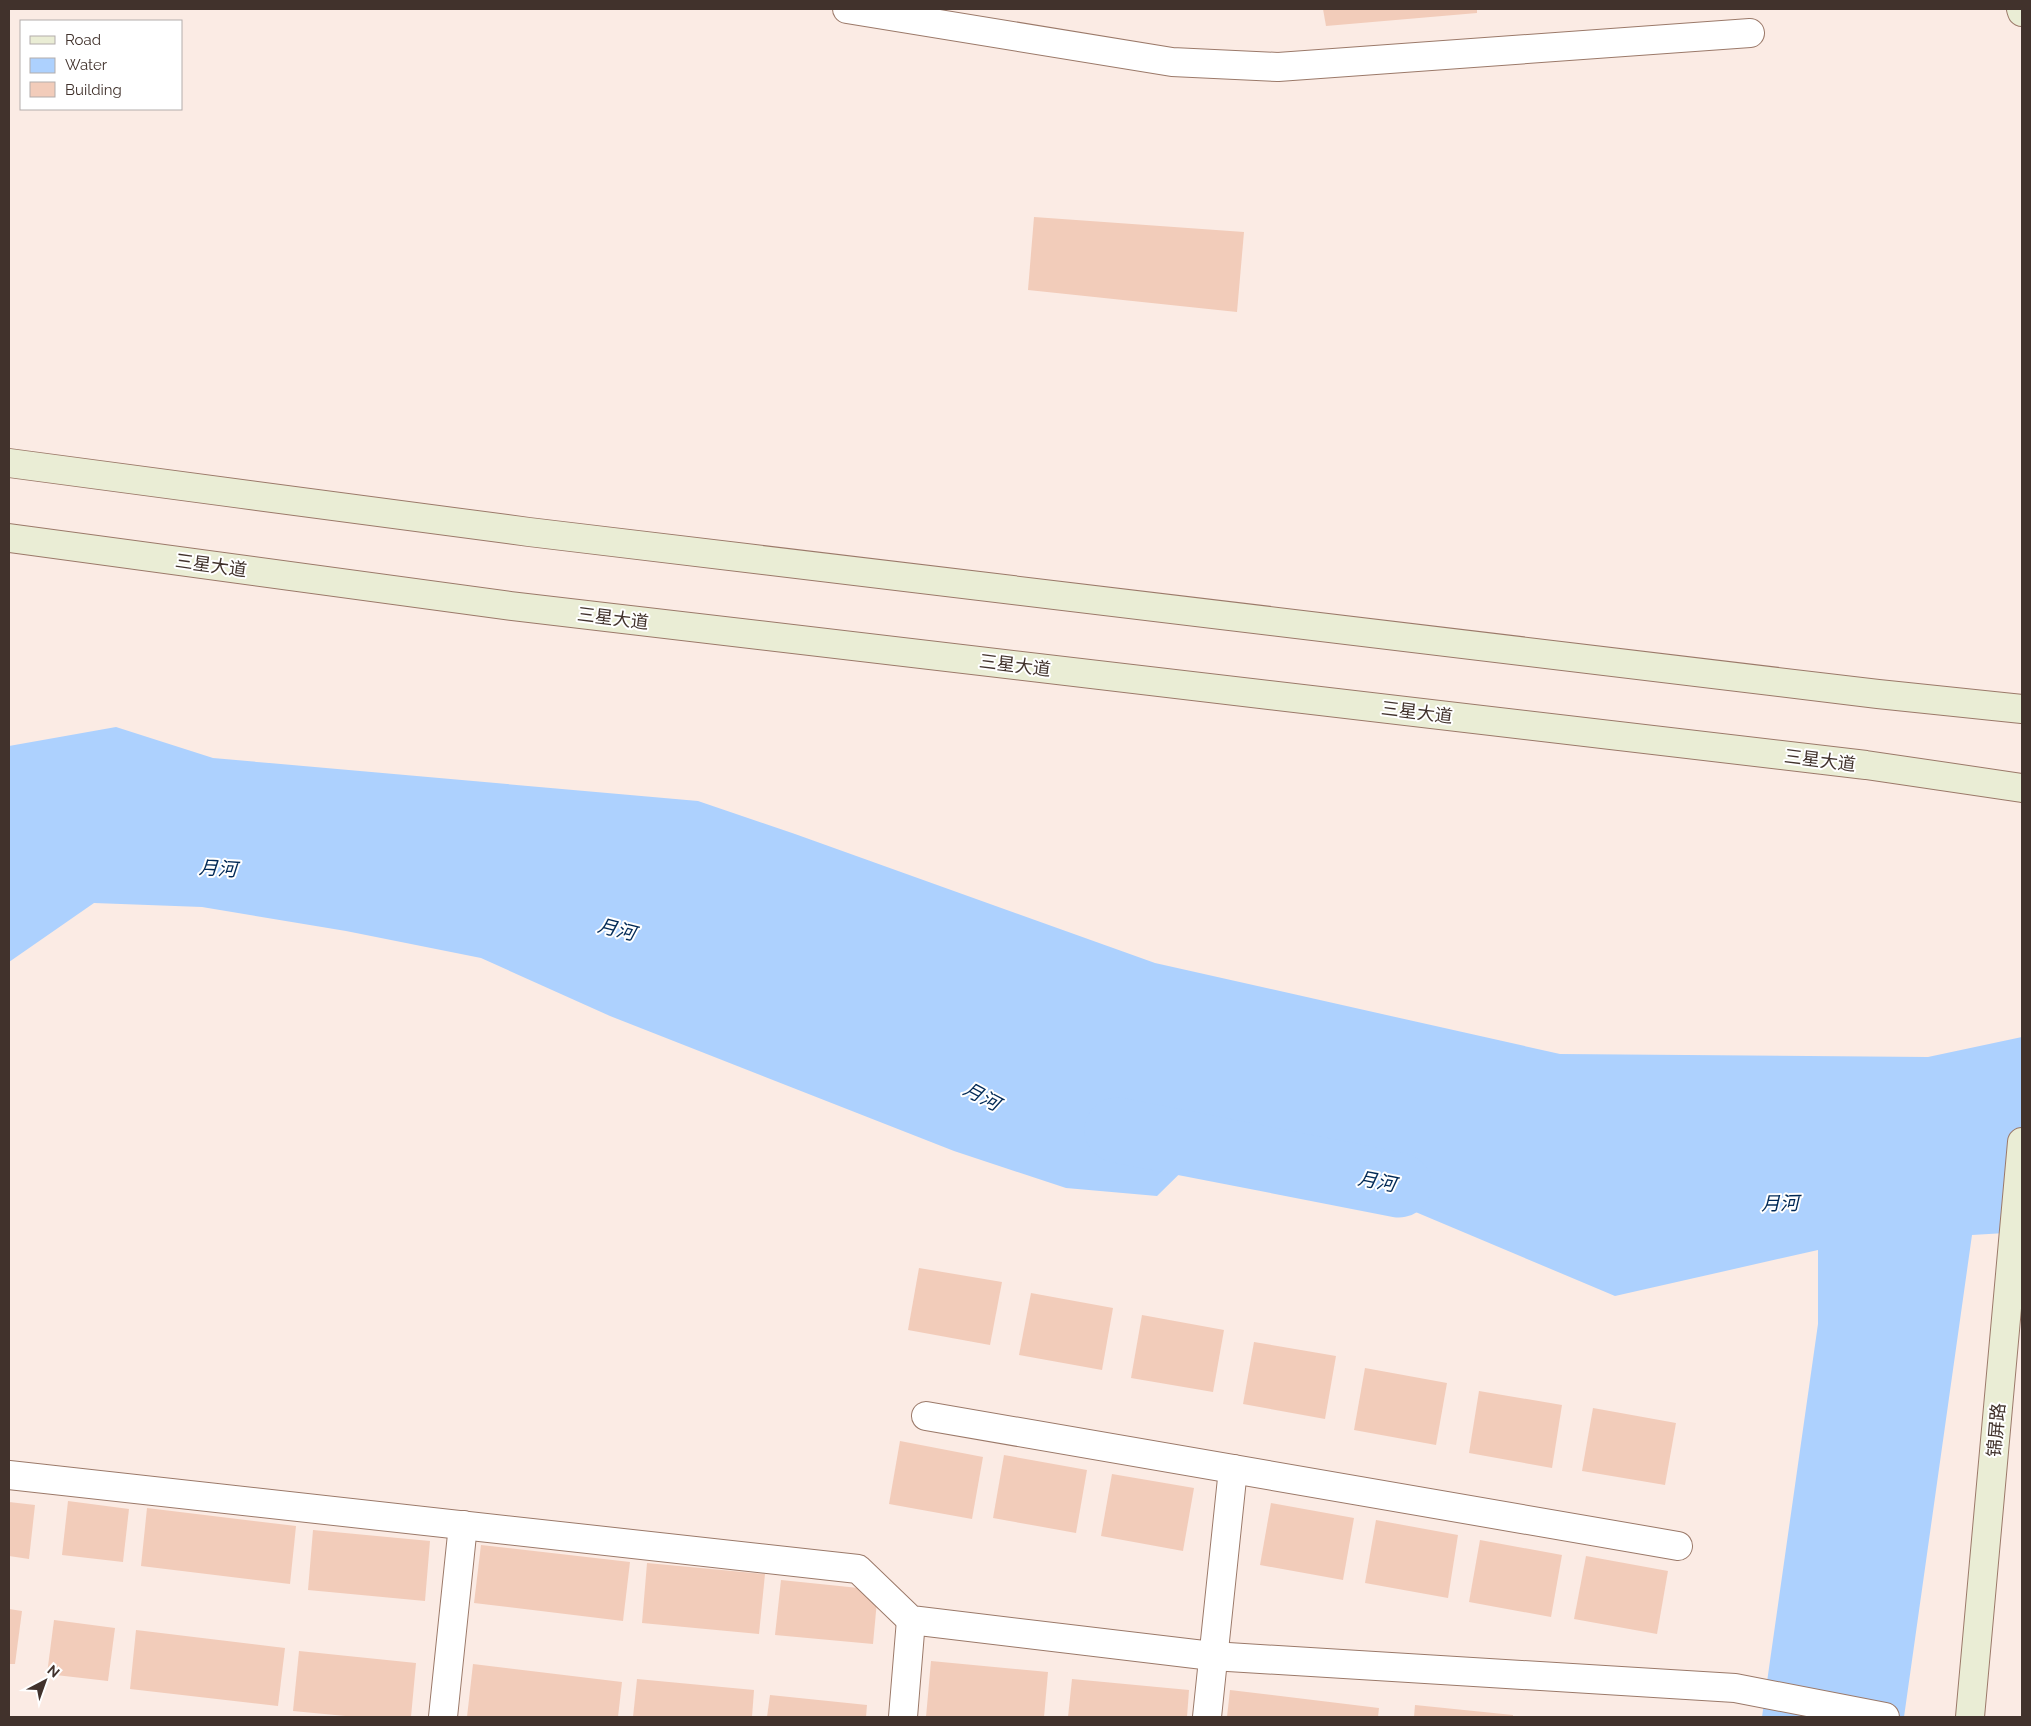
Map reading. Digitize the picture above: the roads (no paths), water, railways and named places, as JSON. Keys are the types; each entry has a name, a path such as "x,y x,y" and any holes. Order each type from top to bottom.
{"street":[{"path":"847,9 1172,62 1278,67 1750,33"},
{"path":"9,463 529,532 2022,709"},
{"name":"三星大道","path":"9,538 512,606 1866,765 2022,788"},
{"name":"锦屏路","path":"1970,1717 2022,1142"},
{"path":"926,1416 1678,1546"},
{"path":"1207,1717 1232,1469"},
{"path":"9,1475 858,1569 911,1620 1212,1656 1735,1688 1885,1717"},
{"path":"443,1717 463,1525"},
{"path":"903,1717 911,1620"}],"water":[{"path":"116,727 213,758 698,801 1155,963 1560,1054 1928,1057 2022,1037 2022,1232 1972,1235 1904,1717 1762,1717 1818,1324 1818,1250 1615,1296 1223,1131 1157,1196 1066,1188 954,1151 610,1016 481,958 346,931 202,907 94,903 9,962 9,746"}],"waterway":[{"name":"月河","path":"1117,1130 1399,1185"}]}
